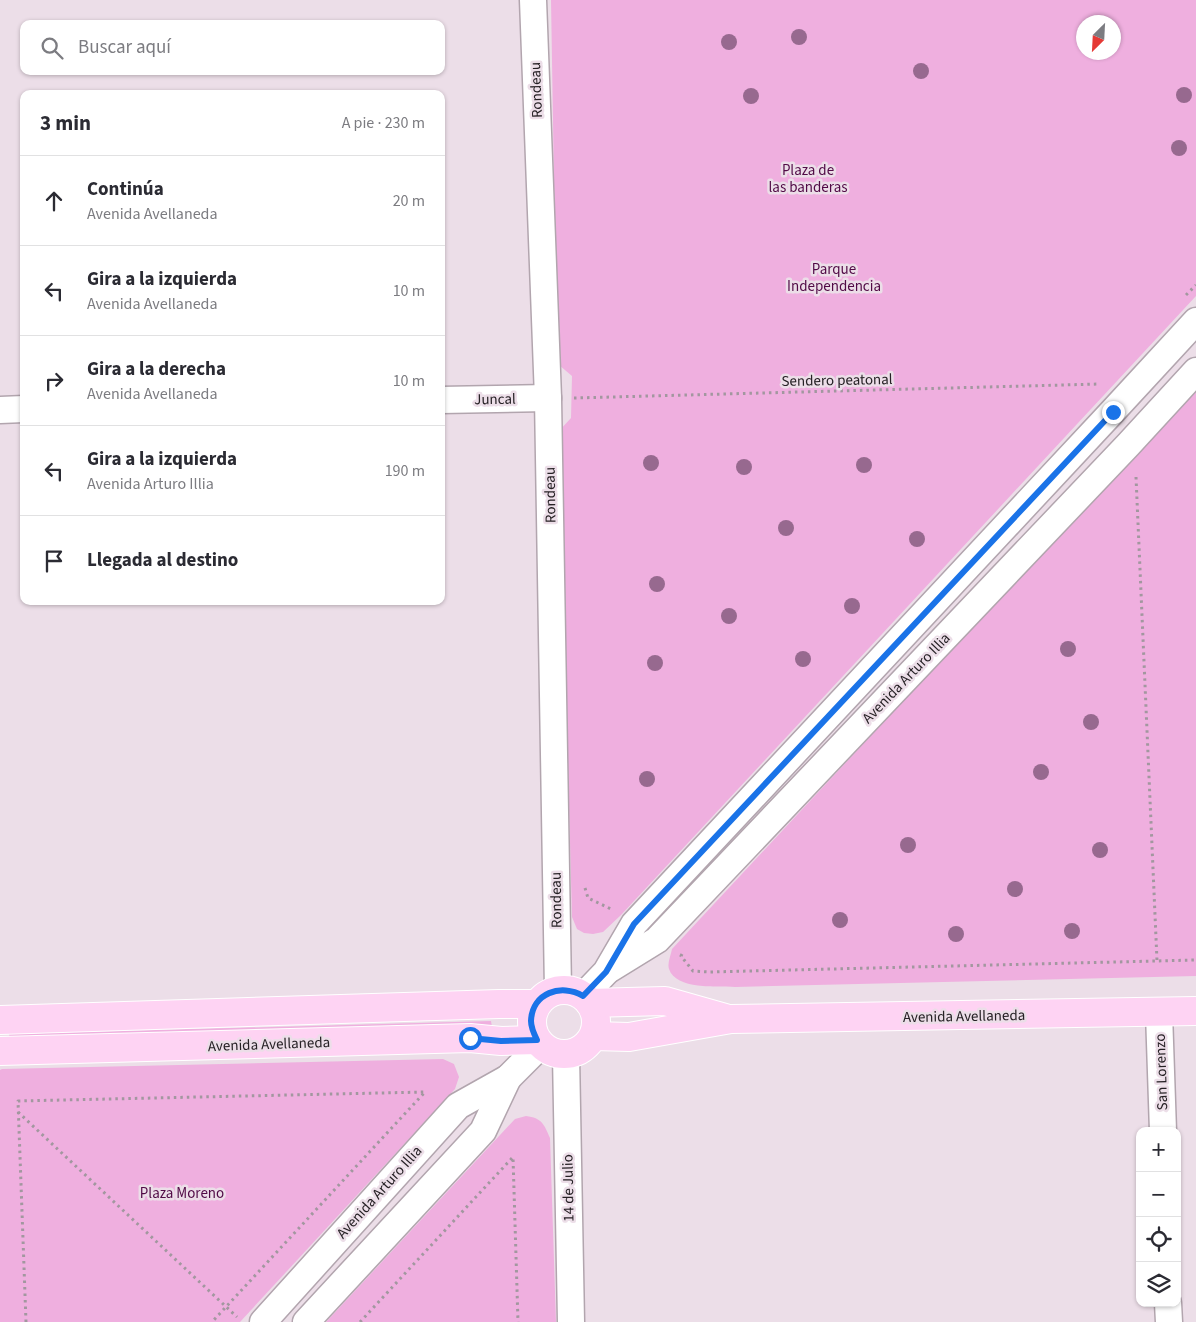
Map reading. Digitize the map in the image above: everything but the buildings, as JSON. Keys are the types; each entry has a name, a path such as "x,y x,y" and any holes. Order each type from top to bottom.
{"main road":[{"name":"Avenida Avellaneda","path":"0,1020 499,1004 567,998 665,1001 732,1019"},
{"path":"548,1047 532,1030 531,1021 567,998 594,1009 597,1018 594,1036"},
{"name":"Avenida Avellaneda","path":"0,1051 470,1038 579,1051 594,1036 630,1037 732,1019 1196,1011"}],"street":[{"name":"Rondeau","path":"533,0 559,398 567,998"},
{"name":"Avenida Arturo Illia","path":"606,972 634,924 1107,419 1196,321"},
{"name":"Avenida Arturo Illia","path":"567,998 657,940 1196,371"},
{"name":"Juncal","path":"445,400 559,398"},
{"path":"0,410 20,409"},
{"name":"San Lorenzo","path":"1159,1013 1162,1127"},
{"name":"Avenida Arturo Illia","path":"252,1321 458,1106 508,1078 548,1047"},
{"name":"14 de Julio","path":"548,1047 571,1322"},
{"name":"Avenida Arturo Illia","path":"306,1322 483,1131 508,1078"},
{"path":"1168,1307 1169,1322"}],"path":[{"path":"1183,299 1196,285"},
{"name":"Sendero peatonal","path":"559,398 1104,384 1097,391"},
{"path":"1136,476 1157,961"},
{"path":"582,879 588,898 612,910"},
{"path":"710,972 1196,960"},
{"path":"26,1322 18,1101 424,1092 212,1322"},
{"path":"18,1112 226,1307 252,1321"},
{"path":"360,1322 513,1157 518,1322"}],"green space":[{"name":"Parque Independencia","path":"551,0 1196,0 1196,296 621,915 603,932 593,934 584,933 577,929 572,917 559,431 571,418 572,376 559,365"},
{"path":"1196,387 1196,976 735,987 698,986 680,981 673,976 669,969 672,949"},
{"path":"491,1021 492,1027 10,1041 9,1034"},
{"name":"Plaza Moreno","path":"443,1059 454,1064 459,1077 455,1089 240,1322 0,1322 0,1070"},
{"path":"526,1116 536,1118 542,1122 550,1138 556,1322 326,1322 515,1119"}],"route":[{"path":"470,1038 501,1041 537,1040 532,1030 531,1021 537,1004 544,996 554,991 565,989 576,991 583,996 606,972 634,924 1113,412"}],"park label":[{"name":"Plaza de las banderas","path":"808,178"}]}
